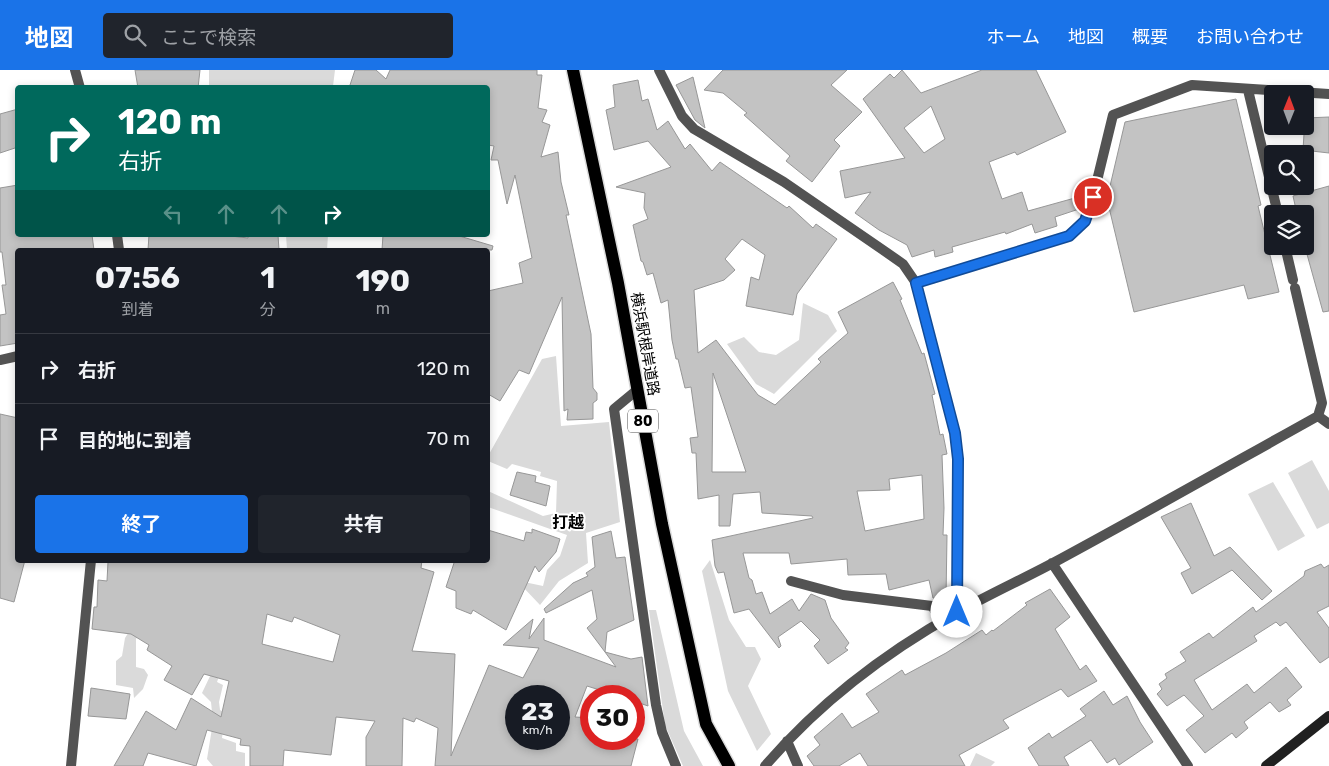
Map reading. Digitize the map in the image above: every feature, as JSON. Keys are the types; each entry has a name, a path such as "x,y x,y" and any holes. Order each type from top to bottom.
{"main road":[{"name":"横浜駅根岸道路","path":"573,70 618,283 662,524 706,724 729,766"}],"street":[{"path":"75,70 79,85"},
{"path":"659,70 682,116 694,130 784,182 883,250 903,264 916,283 955,433 958,459 957,612"},
{"path":"916,283 1069,236 1085,221 1093,197 1113,115 1192,85 1329,94"},
{"path":"1248,90 1276,205"},
{"path":"765,766 787,741 865,673 942,621 1052,564 1318,416 1322,403 1287,255"},
{"path":"0,360 15,357"},
{"path":"637,390 614,409 656,705 662,732 676,766"},
{"path":"1318,416 1329,424"},
{"path":"71,766 91,563"},
{"path":"1052,564 1188,766"},
{"path":"791,581 843,596 932,606 942,621"},
{"path":"1266,766 1329,716"},
{"path":"787,741 798,766"}],"shaded area":[{"path":"209,70 335,70 333,85 209,85"},
{"path":"286,237 328,237 327,248 287,248"},
{"path":"803,303 828,315 837,331 774,394 756,384 727,344 744,337 759,352 776,355 799,340"},
{"path":"556,356 561,426 609,422 620,522 586,533 588,563 559,581 540,605 522,586 524,582 543,586 547,570 560,556 567,535 490,508 490,492 543,516 556,513 557,481 540,476 541,472 512,464 507,469 490,462 490,452 542,359"},
{"path":"1312,460 1329,491 1329,523 1317,529 1288,473"},
{"path":"1273,482 1305,536 1278,551 1248,494"},
{"path":"710,560 729,620 746,647 755,647 761,659 748,686 771,734 757,751 728,691 702,571"},
{"path":"649,610 656,610 684,731 703,766 683,766 665,725"},
{"path":"139,616 146,618 136,639 136,667 144,669 148,675 143,689 134,698 133,688 116,685 116,661 122,656 125,638"},
{"path":"221,653 227,654 217,682 223,685 219,702 220,710 225,713 222,738 236,743 236,751 245,753 245,766 213,766 207,759 213,722 211,702 202,693"},
{"path":"976,753 995,762 991,766 970,766"}],"building":[{"path":"135,70 200,70 198,85 138,85"},
{"path":"355,70 376,70 386,79 390,70 537,70 537,75 542,75 538,108 547,110 542,122 550,125 541,157 558,152 561,182 569,215 566,215 591,334 593,388 597,393 597,400 593,403 593,419 567,420 568,409 564,411 562,297 529,374 519,370 500,401 490,395 490,291 523,283 519,263 532,258 515,175 507,204 498,160 491,160 494,146 490,145 490,85 350,85"},
{"path":"723,70 847,70 831,85 862,112 834,140 840,146 812,182 786,161 790,156 744,115 747,113 723,93 704,90"},
{"path":"902,70 921,93 982,70 1036,70 1066,132 1017,155 1015,152 989,162 1002,199 1022,192 1028,211 1082,196 1084,203 1082,208 1055,217 1057,226 1035,233 1032,224 1006,234 1005,232 952,247 953,252 935,257 934,250 912,257 907,245 879,230 855,213 871,192 845,198 840,171 905,158 863,99 890,74 894,78","holes":["931,106 945,139 924,153 904,128"]},
{"path":"693,77 705,128 695,120 676,85"},
{"path":"638,80 642,101 648,99 657,130 668,121 685,149 690,144 712,171 720,162 787,208 789,206 813,228 816,224 837,239 797,294 793,315 746,306 751,277 759,280 765,255 742,239 725,259 735,270 724,280 694,290 698,353 716,340 758,395 775,405 821,362 818,359 848,333 838,312 893,282 902,299 900,300 922,354 924,353 935,394 932,395 940,435 943,434 947,454 942,455 943,535 947,535 946,598 933,598 929,580 889,590 886,574 848,575 847,559 791,564 789,553 743,553 749,578 752,580 756,594 762,592 770,614 792,599 799,611 811,594 825,600 831,618 849,643 845,648 848,650 828,664 814,646 820,640 801,621 778,637 781,646 779,648 749,609 734,613 724,572 718,573 715,566 712,540 813,518 812,516 762,513 760,492 733,494 730,526 719,526 719,495 698,499 696,453 692,453 690,438 698,437 691,387 685,388 678,359 676,359 668,300 661,303 653,273 647,275 641,261 633,225 648,219 644,208 645,193 616,187 671,167 648,141 614,150 606,110 615,107 613,85","holes":["713,373 746,472 712,472","922,475 924,519 865,531 857,491 890,490 889,479"]},
{"path":"1236,99 1261,205 1258,206 1264,231 1264,255 1270,255 1279,292 1248,299 1244,285 1134,312 1107,199 1125,122"},
{"path":"15,110 15,148 0,153 0,114"},
{"path":"1329,117 1329,153 1314,151 1314,145 1303,145 1304,135 1314,135 1314,118"},
{"path":"15,186 15,237 92,237 94,248 15,248 15,344 0,346 0,315 6,314 2,285 6,285 2,252 0,252 0,188"},
{"path":"1329,186 1329,311 1323,312 1307,255 1314,255 1314,205 1295,205 1293,196 1314,195 1314,190"},
{"path":"149,237 278,237 279,248 148,248"},
{"path":"383,237 463,237 493,246 492,250 490,248 382,248"},
{"path":"0,414 15,417 15,563 24,563 14,602 0,598"},
{"path":"517,472 536,476 535,482 550,486 546,506 510,495"},
{"path":"1191,503 1214,556 1230,547 1272,591 1262,600 1232,570 1192,594 1181,573 1191,568 1161,517"},
{"path":"532,529 560,539 556,552 539,572 535,566 506,630 473,610 471,614 456,608 456,591 446,587 454,563 490,563 490,531 524,541 526,532 532,533"},
{"path":"611,531 616,558 625,557 634,620 607,632 605,652 587,628 597,619 592,590 546,613 544,609 573,583 588,576 586,573 595,567 592,537"},
{"path":"108,563 422,563 421,568 434,572 412,651 455,654 451,756 489,665 523,678 539,648 503,645 533,619 529,639 544,618 544,640 616,667 605,652 631,659 642,657 648,706 645,705 645,685 580,685 580,704 575,717 580,717 580,750 635,750 631,766 435,766 438,728 416,718 414,722 403,718 402,766 366,766 366,737 375,721 336,717 331,755 284,750 283,766 250,766 250,746 240,745 241,739 207,730 196,766 148,753 143,766 114,766 146,711 176,730 191,698 221,717 229,681 204,674 192,695 164,680 172,666 147,650 149,645 131,634 92,629 94,607 97,607 98,580 107,581","holes":["267,614 292,622 294,617 340,635 333,662 262,644"]},
{"path":"1321,564 1324,568 1329,565 1329,606 1317,612 1329,628 1329,657 1320,663 1286,622 1280,626 1276,622 1254,636 1257,641 1194,680 1212,710 1247,684 1254,693 1286,667 1302,687 1287,700 1291,705 1279,712 1270,702 1244,722 1248,728 1236,738 1232,733 1205,753 1186,730 1204,716 1184,695 1167,706 1157,694 1162,689 1159,684 1167,678 1165,674 1186,661 1180,652 1209,633 1213,638 1253,607 1256,612 1304,576 1305,571"},
{"path":"1050,589 1070,617 1055,629 1080,670 1086,665 1097,681 1068,697 1061,689 1003,720 1009,728 959,755 965,766 868,766 860,753 839,766 814,766 807,756 820,745 814,737 842,713 852,728 879,712 866,694 902,670 905,675 946,653 982,630 986,635 1027,605 1025,603"},
{"path":"91,688 130,694 126,719 88,716"},
{"path":"1104,691 1113,705 1127,696 1153,742 1119,765 1115,758 1107,763 1091,740 1064,757 1069,766 1039,766 1028,748 1049,733 1052,738 1086,716 1080,709"}],"district":[{"name":"打越","path":"568,522"}],"route":[{"path":"957,612 958,459 955,433 916,283 1069,236 1085,221 1093,197"}]}
